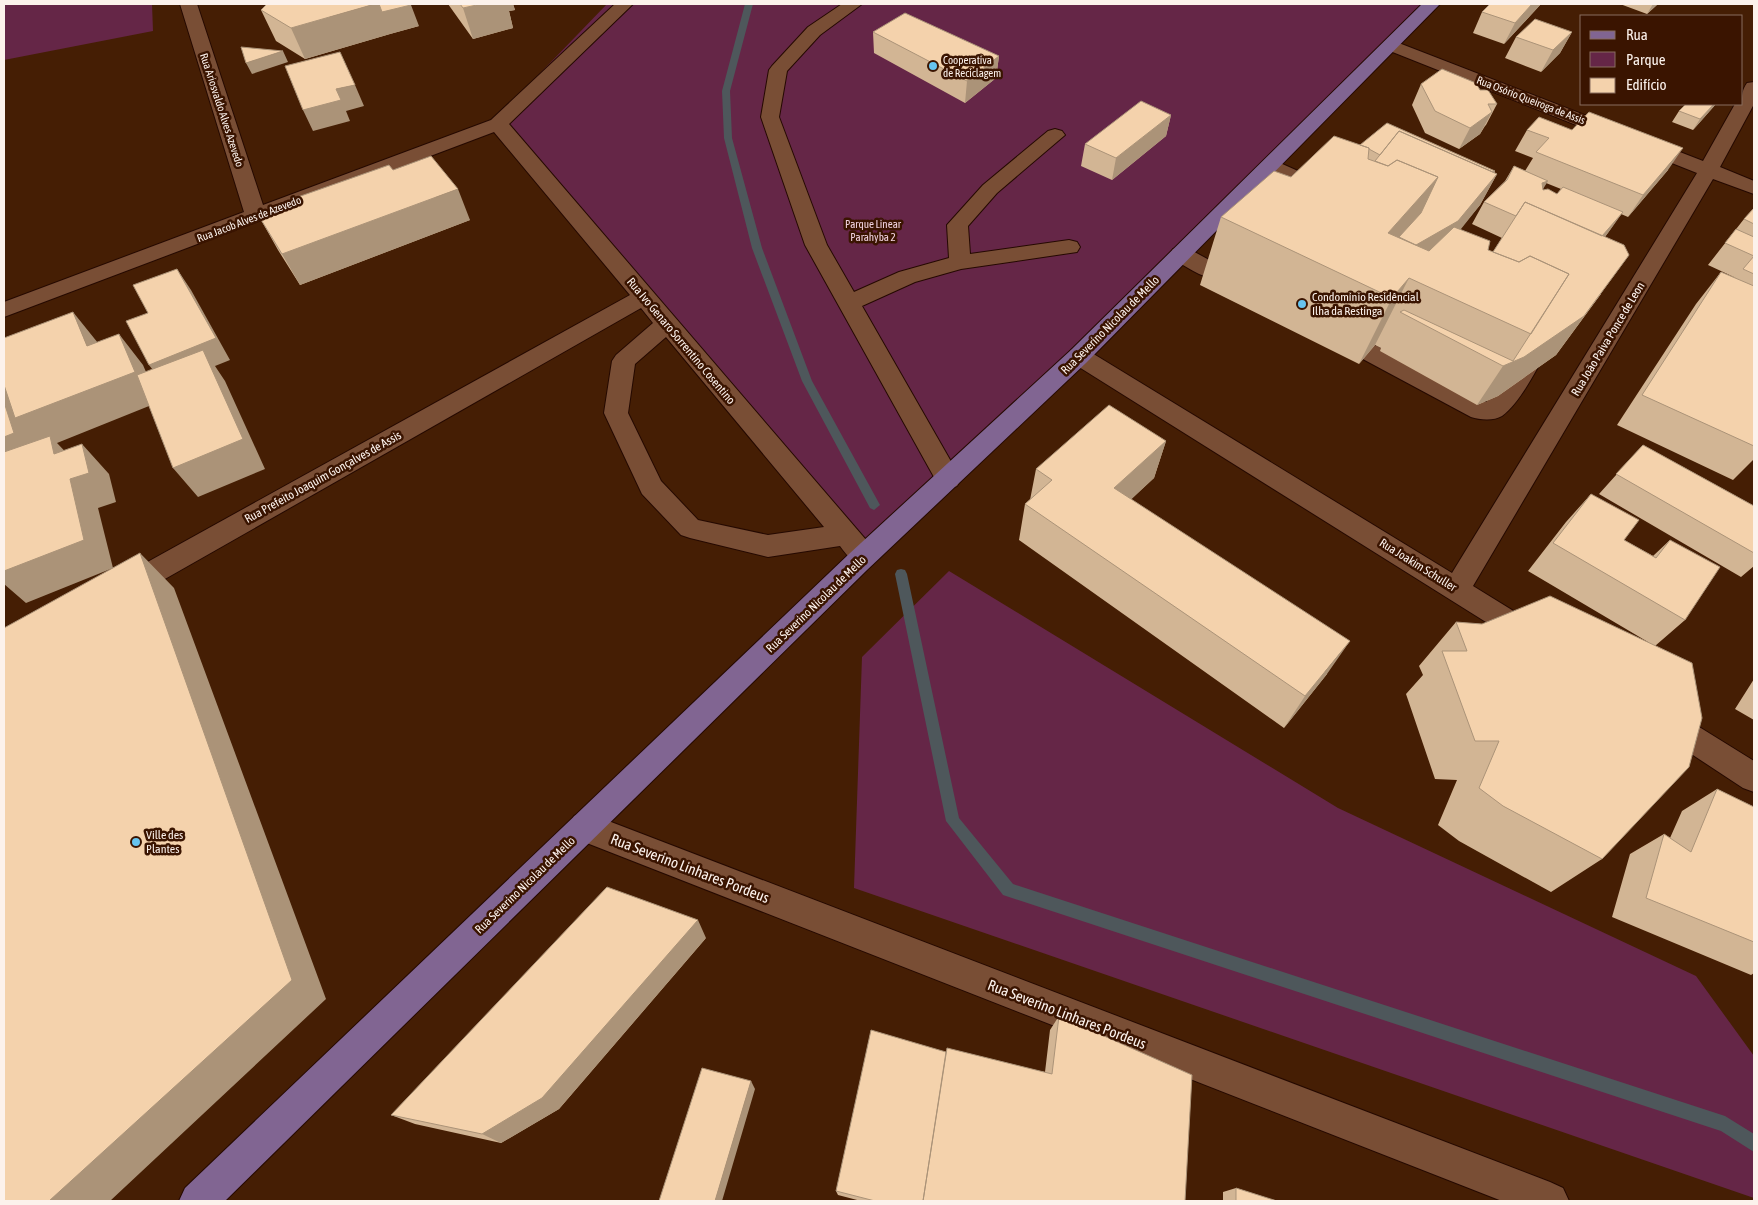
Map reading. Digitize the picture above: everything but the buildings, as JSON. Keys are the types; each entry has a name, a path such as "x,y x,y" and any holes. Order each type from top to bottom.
{"main road":[{"name":"Rua Severino Nicolau de Mello","path":"198,1201 864,556 1079,356 1431,4"}],"street":[{"name":"Rua Ariosvaldo Alves Azevedo","path":"188,4 256,216"},
{"name":"Rua Jacob Alves de Azevedo","path":"4,310 498,124 625,4"},
{"path":"853,4 814,31 778,70 770,117 816,245 948,479"},
{"name":"Rua Osório Queiroga de Assis","path":"1391,45 1754,188"},
{"name":"Rua João Paiva Ponce de Leon","path":"1457,589 1709,170 1754,86"},
{"name":"Rua Ivo Genaro Sorrentino Cosentino","path":"498,124 864,556"},
{"path":"960,262 957,225 990,189 1055,135"},
{"path":"1271,165 1344,199"},
{"path":"849,303 907,277 960,262 1069,248"},
{"path":"1181,254 1214,272"},
{"name":"Rua Prefeito Joaquim Gonçalves de Assis","path":"108,598 643,297"},
{"path":"666,324 624,360 616,413 651,487 690,528 768,546 846,535"},
{"path":"1368,352 1480,411 1493,410 1518,382 1546,331"},
{"name":"Rua Joakim Schuller","path":"1079,356 1548,647"},
{"path":"1647,710 1754,778"},
{"name":"Rua Severino Linhares Pordeus","path":"585,827 1550,1201"}],"green space":[{"path":"4,4 152,4 153,31 4,60"},
{"name":"Parque Linear Parahyba 2","path":"607,4 1427,4 858,562 635,302 491,124"},
{"path":"949,571 1338,808 1696,976 1754,1056 1754,1198 854,888 862,657"}],"waterway":[{"path":"749,4 726,91 728,138 757,248 807,381 874,505"},
{"path":"901,574 953,821 1008,890 1725,1124 1754,1144"}],"place":[{"name":"Cooperativa de Reciclagem","path":"933,66"},
{"name":"Condomínio Residêncial Ilha da Restinga","path":"1302,304"},
{"name":"Ville des Plantes","path":"136,842"}]}
